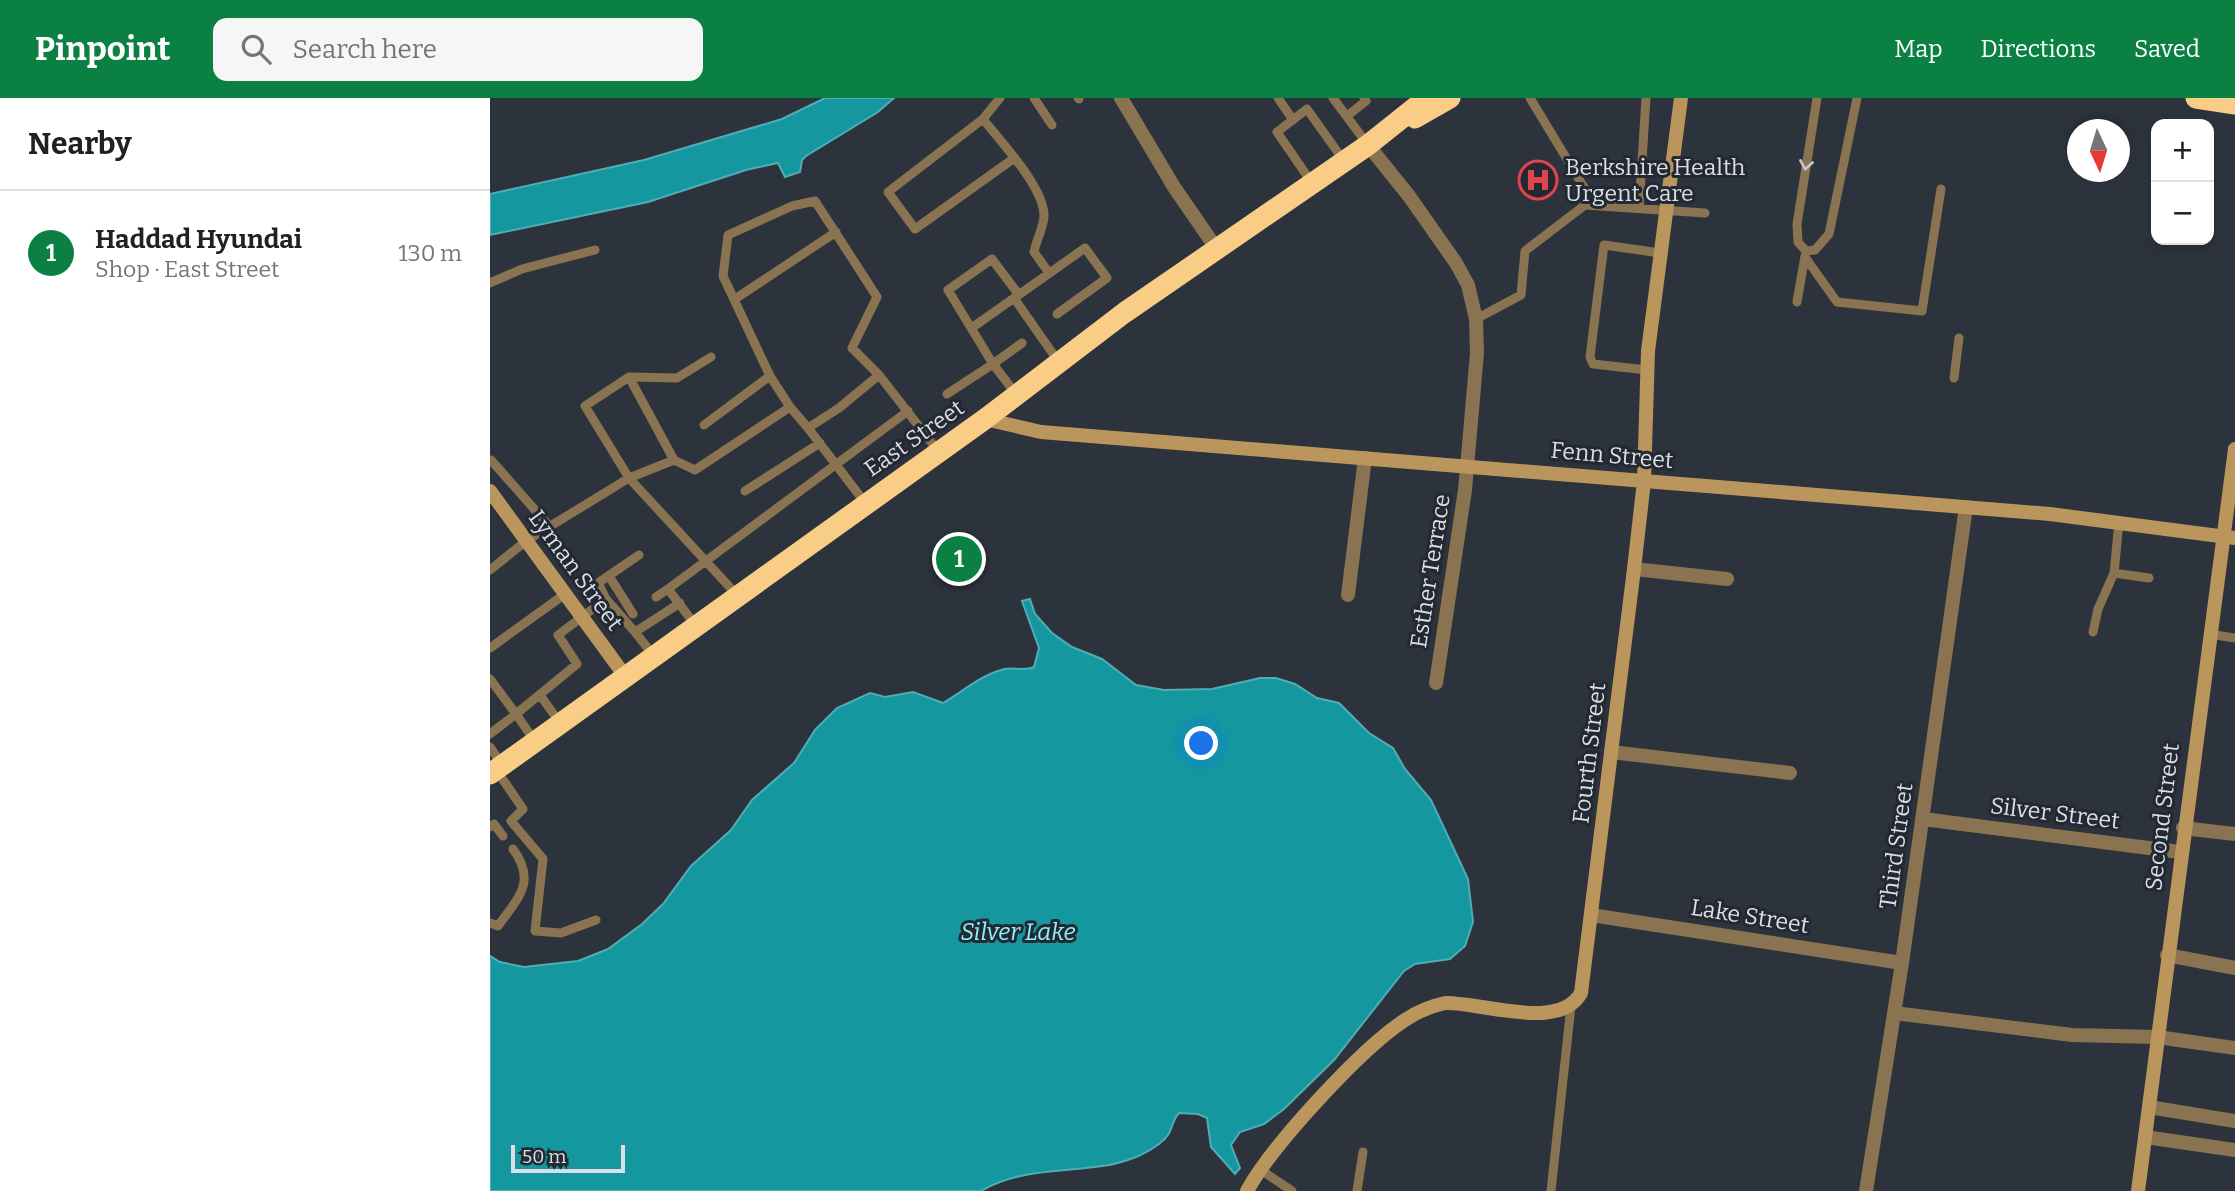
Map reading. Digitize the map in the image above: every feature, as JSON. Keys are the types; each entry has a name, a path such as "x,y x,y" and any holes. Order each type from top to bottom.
{"highway":[{"name":"East Street","path":"496,770 985,419 1311,175 1344,161 1450,98"},
{"path":"2196,98 2235,104"},
{"name":"East Street","path":"1368,145 1414,102"}],"street":[{"path":"1121,98 1174,187 1216,248"},
{"name":"Fourth Street","path":"1571,1006 1584,982 1644,481 1647,370 1681,98"},
{"name":"Esther Terrace","path":"1368,145 1409,196 1456,263 1468,285 1476,319 1477,353 1465,490 1436,683"},
{"name":"Fenn Street","path":"985,419 1041,432 1966,507 2119,522 2229,537"},
{"name":"Second Street","path":"2138,1191 2209,634 2229,537 2235,450"},
{"path":"1348,594 1365,458"},
{"name":"Lyman Street","path":"490,491 625,676"},
{"name":"Third Street","path":"1866,1191 1902,963 1966,507"},
{"path":"1634,569 1727,579"},
{"path":"1611,752 1790,774"},
{"name":"Silver Street","path":"1923,819 2180,852"},
{"path":"2183,828 2235,834"},
{"name":"Lake Street","path":"1591,915 1902,963"},
{"path":"2167,955 2235,968"},
{"path":"1247,1191 1261,1170 1353,1066 1395,1027 1421,1011 1437,1005 1460,1003 1547,1013 1571,1006"},
{"path":"1894,1013 2072,1035 2157,1037 2235,1048"},
{"path":"2149,1107 2235,1121"},
{"path":"2146,1137 2235,1150"}],"lane":[{"path":"1000,98 983,119 888,192 915,229 1013,159"},
{"path":"1034,98 1052,125"},
{"path":"1278,98 1293,120"},
{"path":"1333,98 1368,145"},
{"path":"1347,116 1366,101 1364,98"},
{"path":"1530,98 1585,190 1585,205"},
{"path":"1639,208 1646,98"},
{"path":"1817,98 1797,224 1798,242 1837,302 1922,312 1941,189"},
{"path":"1805,254 1815,250 1829,234 1857,98"},
{"path":"1311,175 1276,132 1307,109 1344,161"},
{"path":"983,119 1041,199 1045,218 1034,252 1049,273"},
{"path":"1281,129 1297,152"},
{"path":"866,504 790,407 770,376 723,276 728,235 792,206 815,201 877,297 852,348 879,375 939,452"},
{"path":"1476,319 1521,295 1525,251 1585,205 1705,213"},
{"path":"735,299 836,232"},
{"path":"1647,370 1593,364 1590,357 1604,245 1660,253"},
{"path":"973,327 1085,248 1107,278 1057,314"},
{"path":"490,283 522,269 595,250"},
{"path":"1797,302 1805,254"},
{"path":"1017,395 993,365 973,327 948,290 992,259 1059,363"},
{"path":"1954,378 1959,338"},
{"path":"947,394 993,365 1022,342"},
{"path":"711,358 677,378 629,377 585,406 629,478 738,596"},
{"path":"808,428 839,408 879,375"},
{"path":"704,425 770,376"},
{"path":"629,377 674,460 695,470 790,407"},
{"path":"656,597 908,411"},
{"path":"745,491 820,443"},
{"path":"490,460 550,527"},
{"path":"490,570 526,541 629,478 674,460"},
{"path":"2093,632 2098,609 2113,573 2119,522"},
{"path":"639,555 598,583 606,599 653,656"},
{"path":"2113,573 2149,578"},
{"path":"609,576 636,611 624,620"},
{"path":"668,589 696,626"},
{"path":"490,648 565,594"},
{"path":"490,734 577,664 558,635 606,599"},
{"path":"635,632 680,603"},
{"path":"2209,634 2235,638"},
{"path":"490,679 535,741"},
{"path":"540,695 560,723"},
{"path":"490,747 496,770 523,809 511,821 543,859 535,931 561,933 596,920"},
{"path":"490,827 494,824 503,836"},
{"path":"490,923 498,926 524,891 525,871 513,849"},
{"path":"1551,1191 1571,1006"},
{"path":"1357,1191 1363,1152"},
{"path":"1261,1170 1292,1191"}],"water":[{"path":"825,98 894,98 878,112 806,156 802,160 800,172 785,177 778,163 746,170 648,202 490,235 490,194 644,160 782,119"},
{"name":"Silver Lake","path":"1030,599 1035,614 1052,633 1072,647 1102,659 1136,685 1164,690 1212,689 1260,678 1276,678 1295,684 1317,698 1339,703 1369,733 1393,748 1405,769 1431,800 1468,879 1473,922 1465,946 1450,959 1415,964 1404,971 1334,1060 1284,1109 1264,1124 1240,1132 1231,1145 1240,1168 1235,1174 1211,1147 1207,1118 1198,1114 1179,1113 1164,1140 1139,1156 1096,1167 1026,1175 981,1191 490,1191 490,956 500,962 524,967 578,961 608,949 642,924 663,904 691,866 731,830 752,800 794,763 815,730 837,708 870,693 885,697 913,692 943,703 993,673 1005,669 1034,667 1039,648 1022,601"}],"place":[{"name":"Berkshire Health Urgent Care","path":"1538,180"},
{"name":"Haddad Hyundai","path":"959,559"}]}
